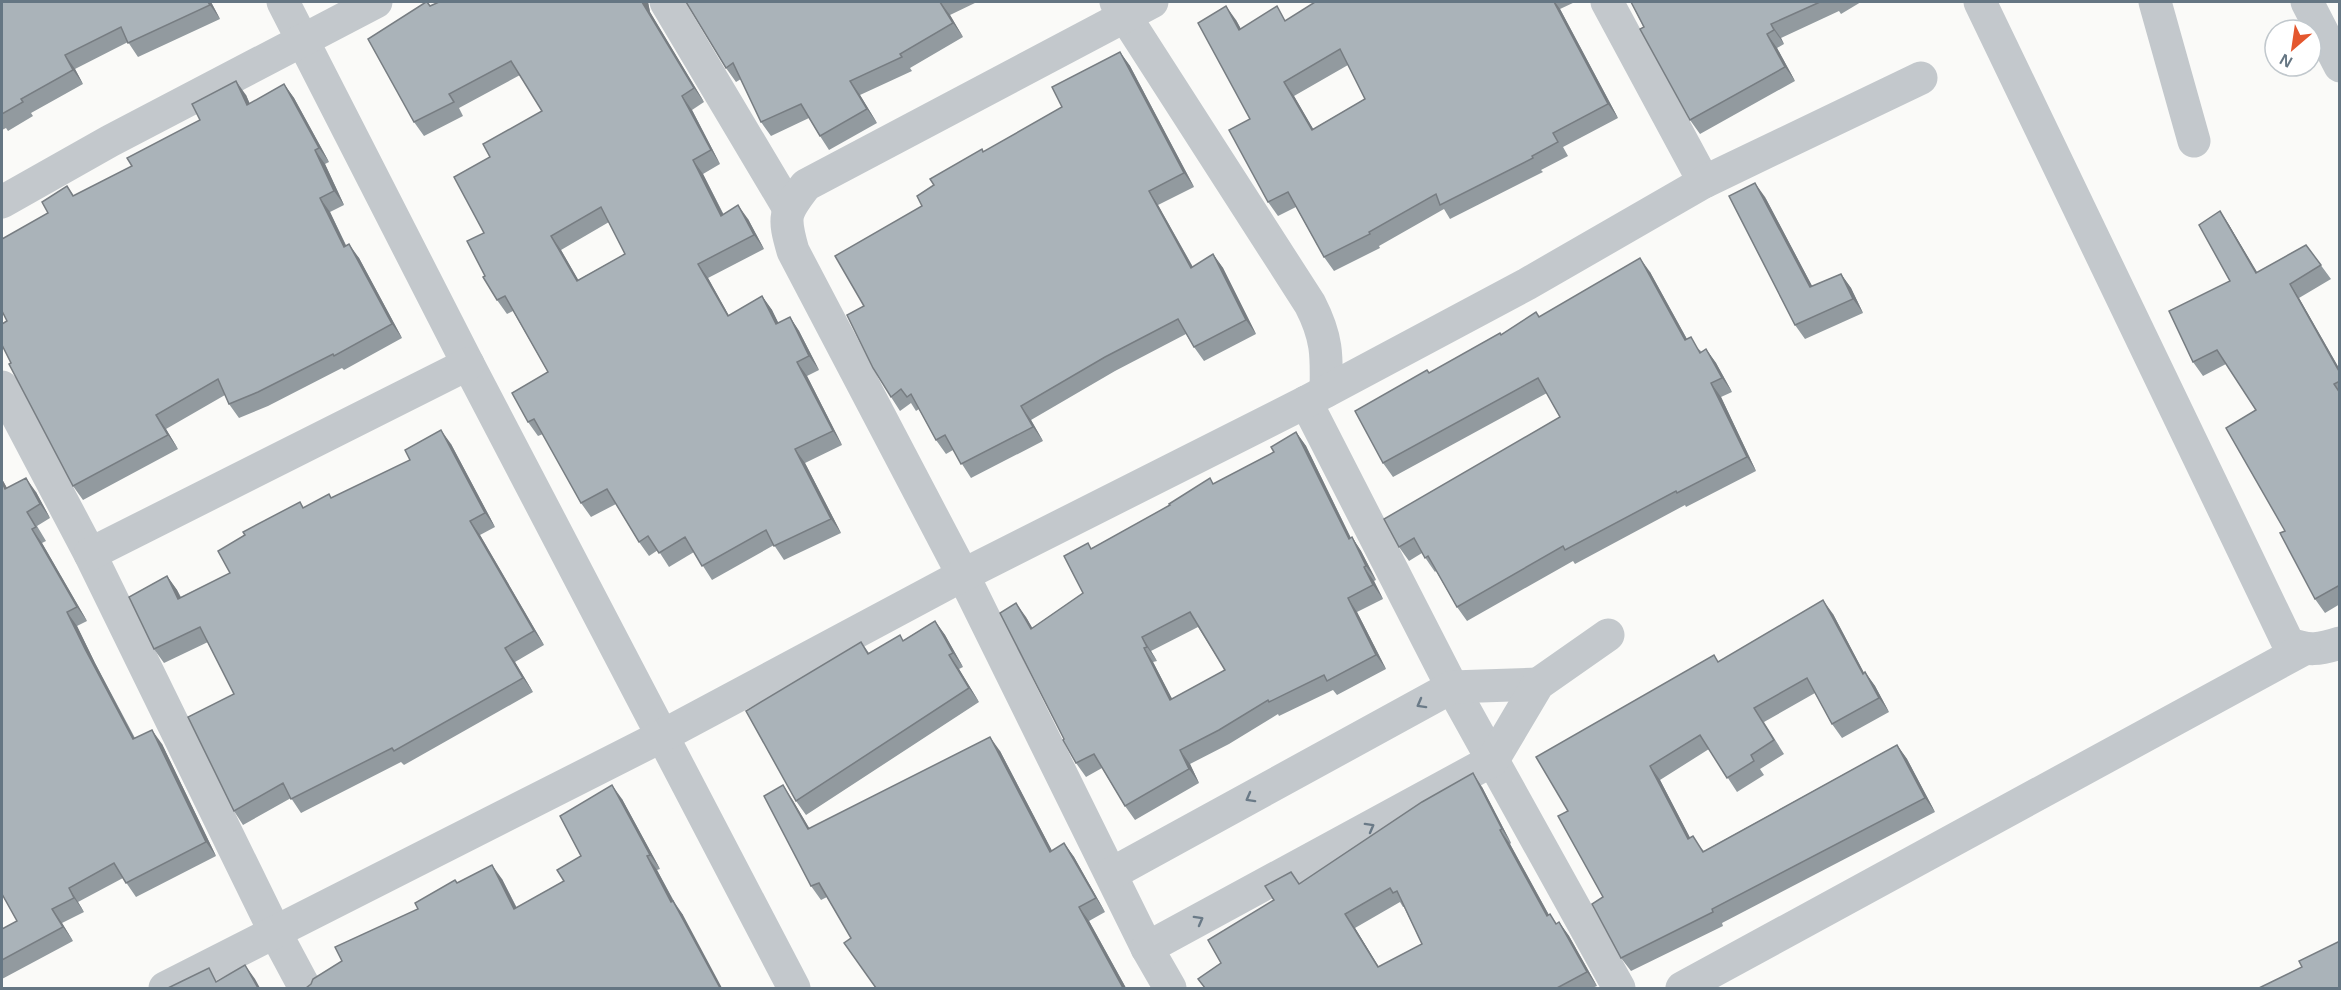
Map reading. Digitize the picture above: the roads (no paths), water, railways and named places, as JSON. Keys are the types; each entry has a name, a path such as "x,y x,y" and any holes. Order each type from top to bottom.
{"street":[{"path":"283,2 468,364 794,988"},
{"path":"2,202 110,141 376,2"},
{"path":"666,2 788,207"},
{"path":"1152,2 1120,9 806,185 788,207 786,229 793,251 963,575 1147,948 1170,988"},
{"path":"1607,2 1704,182"},
{"path":"1980,2 2288,643 2304,649 2323,648 2340,643"},
{"path":"2155,2 2194,141"},
{"path":"2307,2 2340,66"},
{"path":"1120,9 1310,304 1320,325 1327,355 1316,397 1452,687 1619,988"},
{"path":"165,988 662,736 963,575 1316,397 1527,284 1704,182 1921,78"},
{"path":"90,554 468,364"},
{"path":"2,387 90,554 275,932 305,988"},
{"path":"1147,948 1493,760 1538,684 1608,635"},
{"path":"1682,988 2304,649"},
{"path":"1111,874 1452,687 1538,684"}]}
